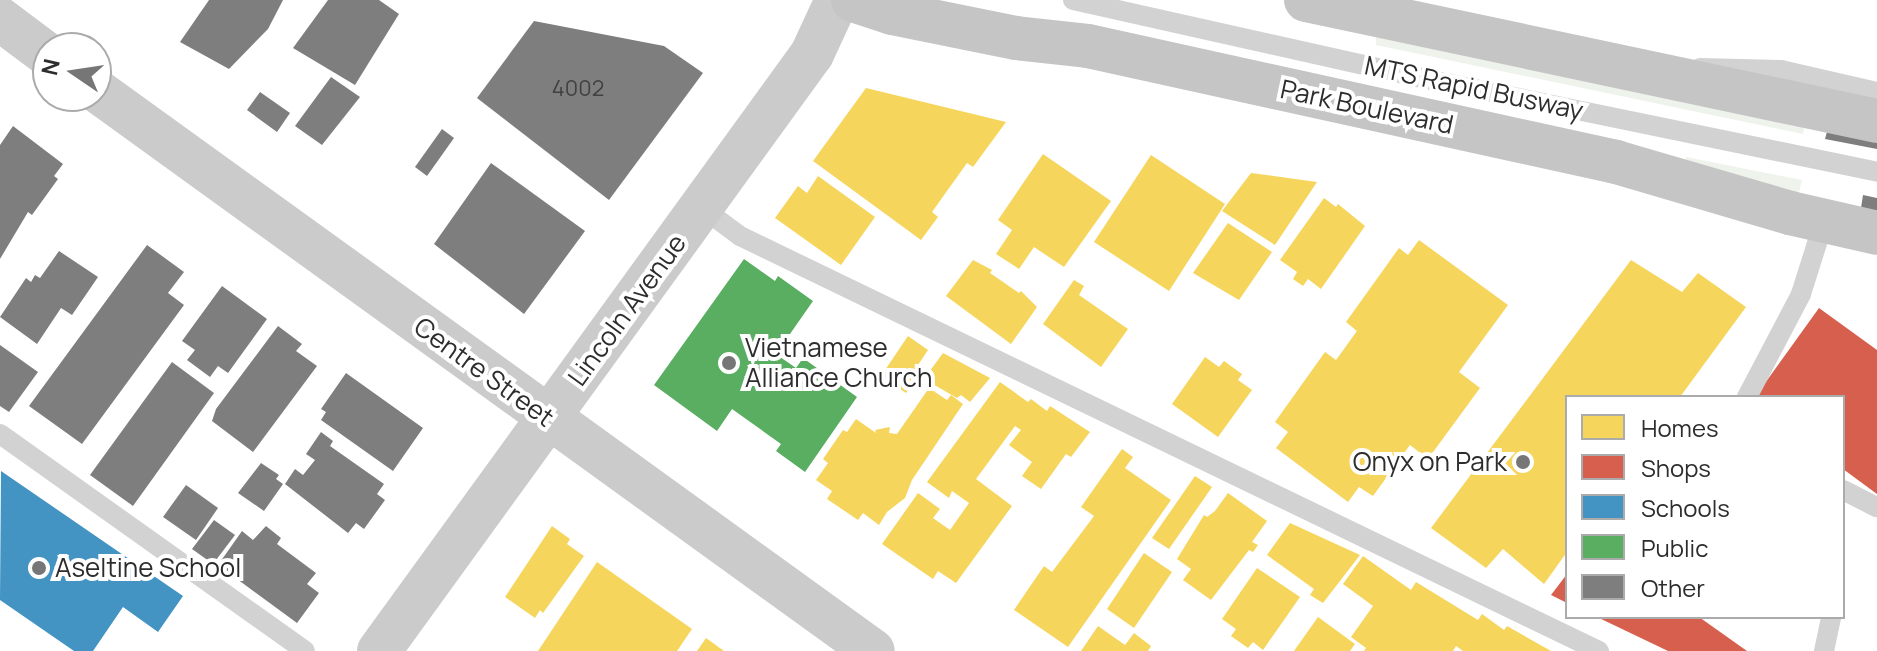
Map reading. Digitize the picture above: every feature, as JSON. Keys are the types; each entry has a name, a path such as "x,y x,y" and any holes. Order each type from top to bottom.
{"main road":[{"name":"Park Boulevard","path":"853,0 892,13 1016,38 1088,46 1616,162 1877,233"},
{"path":"1306,0 1877,121"}],"street":[{"name":"Lincoln Avenue","path":"379,651 812,54 837,0"},
{"path":"0,19 32,43"},
{"name":"Centre Street","path":"112,102 873,651"}],"lane":[{"name":"MTS Rapid Busway","path":"1073,0 1421,78 1877,172"},
{"path":"1647,72 1718,66 1781,70 1877,92"},
{"path":"701,207 740,236 1599,651"},
{"path":"1748,395 1801,294 1824,221"},
{"path":"0,434 305,651"},
{"path":"1845,491 1877,507"},
{"path":"1824,651 1831,619"}],"shaded area":[{"path":"1376,37 1806,120 1803,134 1376,45"},
{"path":"1686,157 1802,180 1798,196 1685,161"}],"building: Homes":[{"path":"866,88 1006,122 973,167 967,163 932,212 938,217 921,240 813,161"},
{"path":"1043,154 1111,201 1064,267 1034,247 1019,269 996,254 1012,230 998,220"},
{"path":"1151,155 1225,204 1169,291 1094,242"},
{"path":"1251,173 1317,182 1275,245 1222,211"},
{"path":"818,176 875,217 841,265 775,218 798,186 807,193"},
{"path":"1324,198 1336,207 1338,204 1365,226 1321,289 1308,279 1303,286 1293,279 1297,272 1280,260"},
{"path":"1228,223 1272,252 1239,300 1193,273"},
{"path":"1419,240 1508,305 1459,372 1480,388 1428,459 1410,445 1373,496 1359,487 1348,502 1276,448 1288,432 1275,422 1325,352 1336,360 1357,331 1346,322 1399,248 1408,255"},
{"path":"973,260 992,270 990,273 1019,293 1021,291 1037,307 1011,344 946,296"},
{"name":"Onyx on Park","path":"1631,260 1682,292 1698,273 1746,307 1681,395 1565,395 1565,555 1544,584 1503,549 1486,568 1431,528"},
{"path":"1074,280 1084,286 1079,295 1128,329 1101,367 1043,324"},
{"path":"908,336 928,350 918,365 923,368 906,393 881,376"},
{"path":"943,353 990,378 970,402 924,379"},
{"path":"1205,357 1219,367 1224,361 1242,374 1238,380 1252,390 1218,437 1172,404"},
{"path":"1000,382 1028,402 1031,399 1047,411 1050,406 1090,432 1071,457 1066,454 1041,489 1022,476 1032,462 1009,445 1021,430 1015,426 976,479 1012,506 956,583 938,571 933,579 882,544 918,493 940,509 933,518 950,530 969,503 952,491 949,498 927,482"},
{"path":"929,388 947,400 951,395 963,404 912,480 905,498 887,512 879,525 863,513 858,520 827,499 832,491 816,480 828,463 823,459 843,430 847,432 856,419 876,433 875,430 890,427 889,433 897,434"},
{"path":"1122,449 1133,457 1125,468 1171,500 1068,647 1014,610 1044,566 1052,572 1094,516 1081,507"},
{"path":"1195,476 1212,487 1169,549 1152,538"},
{"path":"1228,493 1267,521 1252,542 1258,545 1253,552 1249,550 1211,600 1183,580 1191,569 1177,559 1204,515 1207,517 1215,511"},
{"path":"1290,523 1360,555 1323,603 1310,595 1314,589 1267,555"},
{"path":"552,526 570,539 567,544 584,556 543,613 540,610 535,618 505,597"},
{"path":"1144,553 1172,572 1134,628 1107,609"},
{"path":"1363,556 1411,590 1416,582 1478,620 1482,614 1504,630 1507,626 1551,651 1463,651 1456,646 1453,651 1364,651 1366,648 1351,637 1373,606 1343,584"},
{"path":"597,562 692,629 677,651 538,651"},
{"path":"1257,568 1300,597 1263,650 1253,642 1248,648 1231,636 1236,629 1222,619"},
{"path":"1318,617 1355,644 1350,651 1294,651"},
{"path":"1098,626 1125,645 1134,633 1151,646 1148,651 1081,651"},
{"path":"706,638 724,651 697,651"}],"building: Shops":[{"path":"1819,308 1877,350 1877,494 1845,470 1845,395 1756,395"},
{"path":"1565,577 1565,602 1551,595"},
{"path":"1601,619 1702,619 1747,651 1668,651"}],"building: Schools":[{"path":"1,471 183,596 158,632 123,607 93,651 74,651 0,600"}],"building: Public":[{"name":"Vietnamese Alliance Church","path":"744,259 775,281 778,276 813,301 776,354 796,368 803,358 857,397 805,472 776,451 781,444 732,409 717,431 654,385"}],"building: Other":[{"path":"209,0 283,0 268,29 229,69 180,42"},
{"path":"328,0 379,0 399,14 355,85 293,48"},
{"path":"534,21 664,46 703,73 609,200 477,98"},
{"path":"331,77 360,97 322,145 295,126"},
{"path":"260,92 290,113 277,132 247,110"},
{"path":"1829,124 1877,135 1877,149 1825,139"},
{"path":"13,126 63,164 54,176 58,179 32,215 28,212 0,259 0,145"},
{"path":"442,129 454,138 427,176 415,167"},
{"path":"491,163 585,231 524,314 434,244"},
{"path":"1863,195 1877,198 1877,211 1861,208"},
{"path":"147,245 184,272 168,293 184,305 82,444 29,406"},
{"path":"59,251 98,277 72,315 61,308 37,344 0,317 26,278 31,282 35,275 40,278"},
{"path":"222,286 267,319 228,373 218,366 210,377 187,360 195,350 182,341"},
{"path":"278,326 302,344 296,351 317,366 253,452 212,421 216,409"},
{"path":"0,345 38,372 9,412 0,406"},
{"path":"172,362 214,393 133,506 90,475"},
{"path":"346,373 423,428 393,471 321,420 326,412 321,409"},
{"path":"321,432 333,441 330,446 384,484 377,494 385,500 364,529 356,523 348,533 285,484 295,469 303,475 315,460 306,454"},
{"path":"261,463 279,475 276,479 283,484 264,511 238,493"},
{"path":"186,485 218,508 196,540 163,517"},
{"path":"214,520 235,535 213,564 192,549"},
{"path":"266,526 281,538 277,544 316,573 307,584 319,593 297,623 218,565 242,531 253,540"}],"place":[{"name":"Vietnamese Alliance Church","path":"729,363"},
{"name":"Onyx on Park","path":"1523,462"},
{"name":"Aseltine School","path":"39,568"}]}
